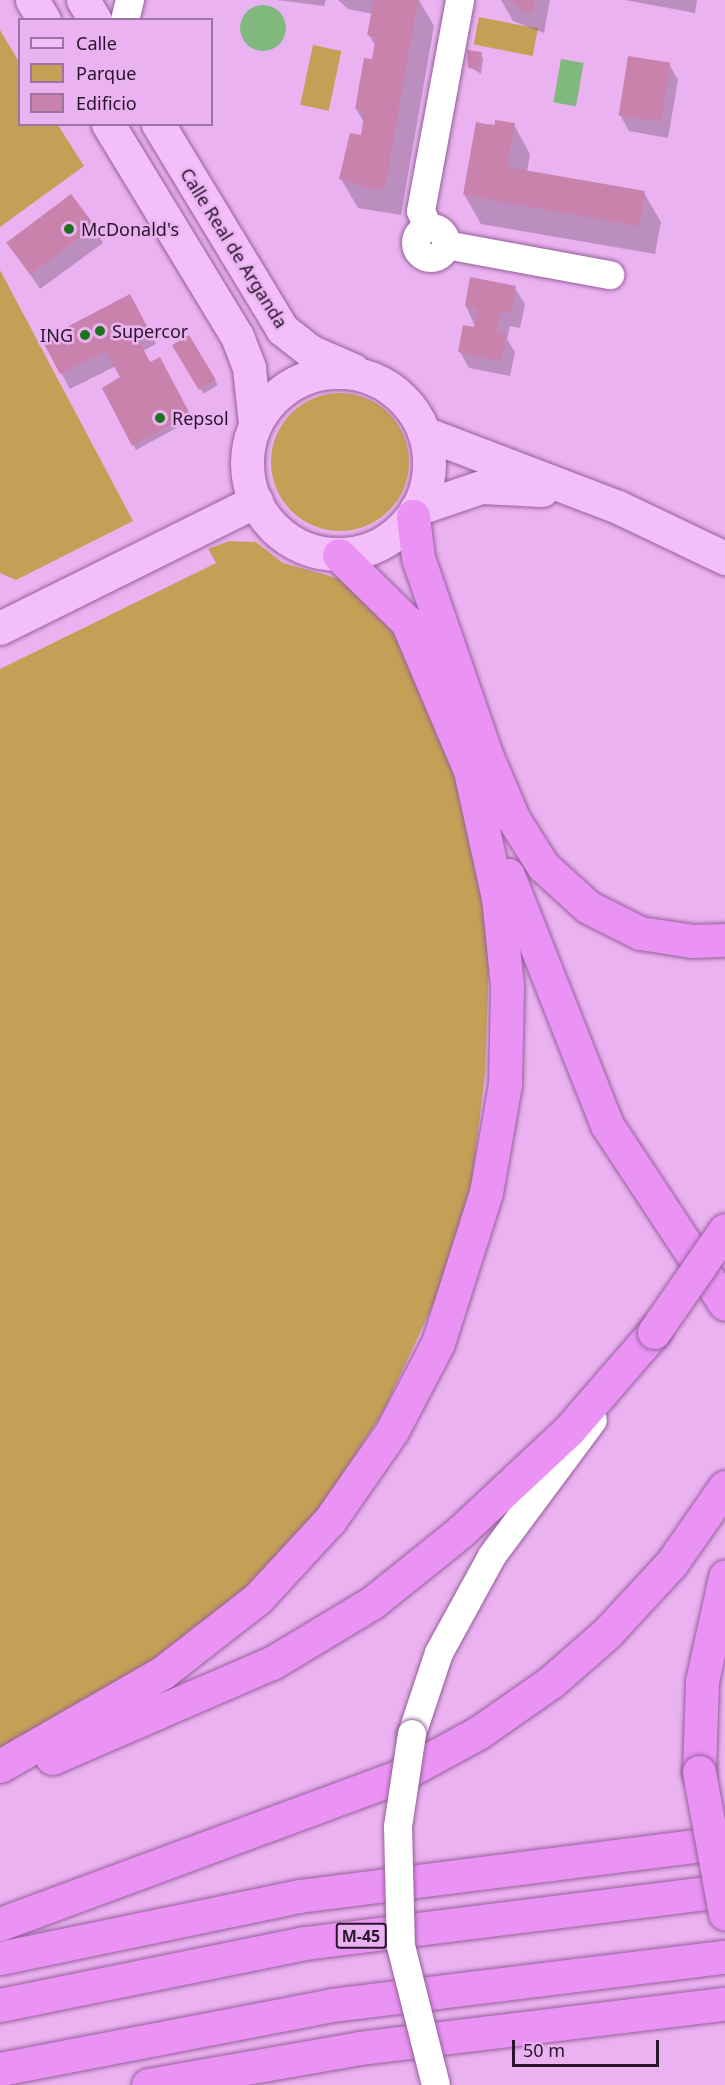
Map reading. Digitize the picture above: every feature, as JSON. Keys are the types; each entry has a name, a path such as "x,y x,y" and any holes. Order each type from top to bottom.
{"highway":[{"path":"414,513 418,558 487,757 514,820 543,866 588,907 640,933 693,941 725,940"},
{"path":"339,555 407,622 470,766 531,941 607,1125 725,1304"},
{"path":"0,1766 162,1673 258,1598 330,1520 392,1431 438,1343 486,1193 505,1084 507,986 499,909 470,766"},
{"path":"0,1779 272,1663 373,1602 460,1532 569,1430 654,1332 725,1230"},
{"path":"0,1924 397,1777 478,1733 551,1682 607,1633 671,1564 725,1487"},
{"path":"725,1577 702,1681 699,1772 725,1914"},
{"path":"0,1958 299,1896 725,1842"},
{"name":"M-45","path":"0,2005 305,1943 725,1891"},
{"path":"0,2069 332,2005 725,1957"},
{"path":"148,2085 359,2048 725,2004"}],"main road":[{"path":"32,0 43,18"},
{"path":"83,0 94,18"},
{"path":"109,126 237,336 249,368 255,423 248,454 256,501 275,528 302,547 339,555 391,540 414,513 428,466 424,433 407,400 357,372 334,371 288,386 255,423"},
{"name":"Calle Real de Arganda","path":"159,126 282,329 310,351 357,372"},
{"path":"424,433 573,493 618,507 725,558"},
{"path":"414,513 481,487 573,493"},
{"path":"0,628 256,501"}],"street":[{"path":"126,18 130,0"},
{"path":"460,0 421,211 437,236 610,275"},
{"path":"436,2085 401,1946 398,1827 412,1734 439,1653 492,1556 654,1332"}],"green space":[{"path":"479,17 538,28 533,56 474,44"},
{"path":"0,30 18,60 18,126 59,126 84,166 0,227"},
{"path":"313,45 341,51 329,111 300,105"},
{"path":"0,270 133,521 16,580 0,573"},
{"path":"340,393 366,398 389,413 404,436 409,462 404,488 389,511 366,526 340,531 314,526 291,511 276,488 271,462 276,436 291,413 314,398"},
{"path":"229,541 256,542 283,563 351,582 402,627 463,794 481,885 489,963 485,1074 472,1181 439,1292 383,1412 321,1508 249,1587 157,1657 0,1753 0,669 216,563 208,549"}],"shaded area":[{"path":"263,5 279,12 286,28 279,44 263,51 247,44 240,28 247,12"},
{"path":"561,59 584,63 576,106 553,102"}],"building":[{"path":"374,0 418,0 385,187 373,189 339,179 350,133 361,135 363,111 355,109 364,58 372,59 376,37 367,35"},
{"path":"506,0 535,0 532,13 517,10 518,3"},
{"path":"467,50 482,52 478,70 468,68"},
{"path":"628,56 670,63 661,122 619,115"},
{"path":"495,120 515,123 507,167 645,191 639,226 463,195 476,122 495,126"},
{"path":"71,194 95,226 30,275 6,243"},
{"path":"470,277 516,286 511,313 501,311 496,333 506,335 501,361 458,352 463,325 474,327 478,309 465,306"},
{"path":"130,294 148,328 136,335 150,362 160,357 190,414 132,446 102,388 120,377 106,351 60,374 42,340"},
{"path":"189,335 216,380 199,390 172,345"}],"place":[{"name":"McDonald's","path":"69,229"},
{"name":"Supercor","path":"100,331"},
{"name":"ING","path":"85,335"},
{"name":"Repsol","path":"160,418"}]}
